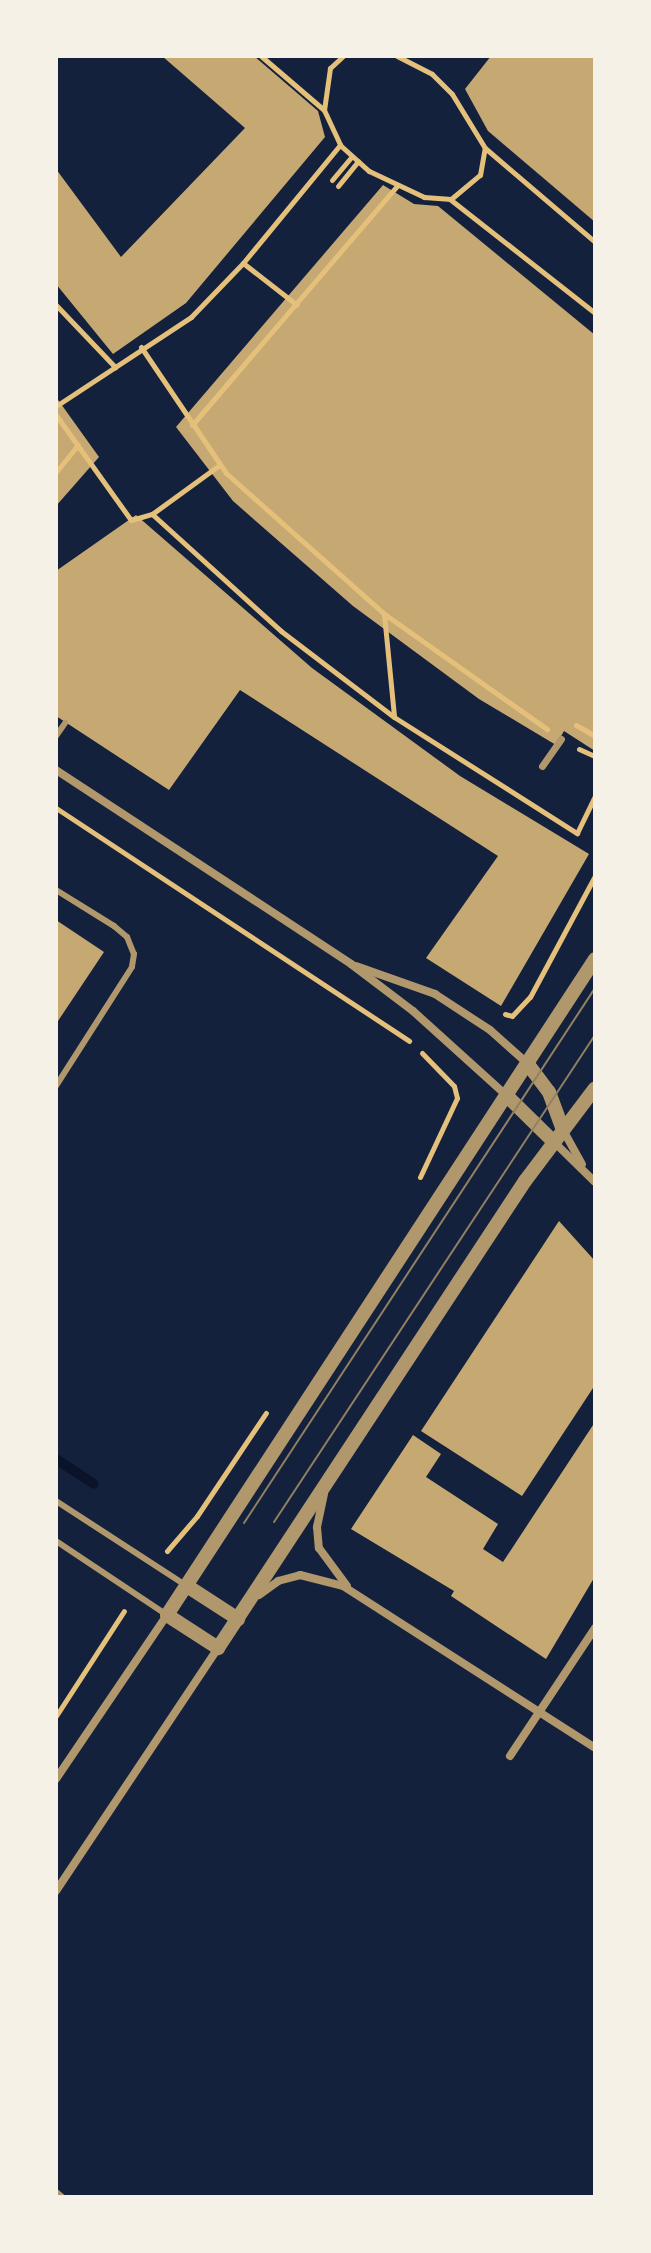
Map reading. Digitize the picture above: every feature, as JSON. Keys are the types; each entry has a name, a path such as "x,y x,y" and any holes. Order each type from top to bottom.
{"street":[{"path":"542,766 561,739"},
{"path":"56,770 351,964 460,1051 507,1096 558,1136 593,1180"},
{"path":"56,1779 187,1586 595,959"},
{"path":"351,964 435,994 490,1030 527,1063 549,1092 558,1136 593,1180"},
{"path":"56,1891 238,1619 329,1475 558,1136 595,1088"},
{"path":"329,1475 317,1538 327,1563 354,1592"},
{"path":"247,1605 290,1577 309,1576 354,1592 595,1748"},
{"path":"187,1586 238,1619"},
{"path":"167,1615 218,1648"},
{"path":"510,1756 595,1628"},
{"path":"56,2193 61,2197"}],"lane":[{"path":"56,736 65,723"},
{"path":"56,890 114,926 127,937 134,954 132,967 56,1086"},
{"path":"56,1501 187,1586"},
{"path":"56,1541 167,1615"}],"path":[{"path":"261,56 324,110 340,145 358,161 424,197 451,199 595,313"},
{"path":"324,110 330,68 343,56"},
{"path":"397,56 409,58 452,94 485,148 595,242"},
{"path":"56,406 141,347 191,317 243,263 340,145"},
{"path":"451,199 480,175 485,148"},
{"path":"332,180 352,156"},
{"path":"338,186 358,161"},
{"path":"192,425 398,185"},
{"path":"243,263 297,305"},
{"path":"56,305 115,367"},
{"path":"141,347 218,466 383,613 548,729 553,721"},
{"path":"56,415 131,520 152,514 218,466"},
{"path":"56,472 78,445"},
{"path":"152,514 281,631 394,717 577,833 595,796"},
{"path":"383,613 394,717"},
{"path":"570,721 595,736"},
{"path":"56,808 407,1039 454,1086 453,1112 418,1183"},
{"path":"512,1016 550,965 595,876"},
{"path":"156,1565 197,1516 273,1401"},
{"path":"56,1716 136,1595"}],"building":[{"path":"162,56 254,56 318,111 325,137 186,303 113,354 56,284 56,169 121,257 245,128"},
{"path":"491,56 595,56 595,222 488,131 465,89"},
{"path":"383,185 414,204 438,206 595,335 595,751 564,731 556,745 479,699 353,606 233,501 176,427"},
{"path":"56,397 99,457 56,506"},
{"path":"136,515 312,668 460,776 589,854 501,1006 426,958 498,856 240,690 169,790 56,716 56,571"},
{"path":"56,920 104,952 56,1024"},
{"path":"559,1221 595,1261 595,1385 522,1496 421,1431"},
{"path":"595,1422 594,1578 546,1659 451,1596 454,1591 351,1529 413,1435 441,1454 426,1477 498,1524 483,1549 503,1562"}],"waterway":[{"path":"56,1459 94,1484"}],"tram line":[{"path":"244,1523 595,988"},
{"path":"274,1522 595,1035"}]}
